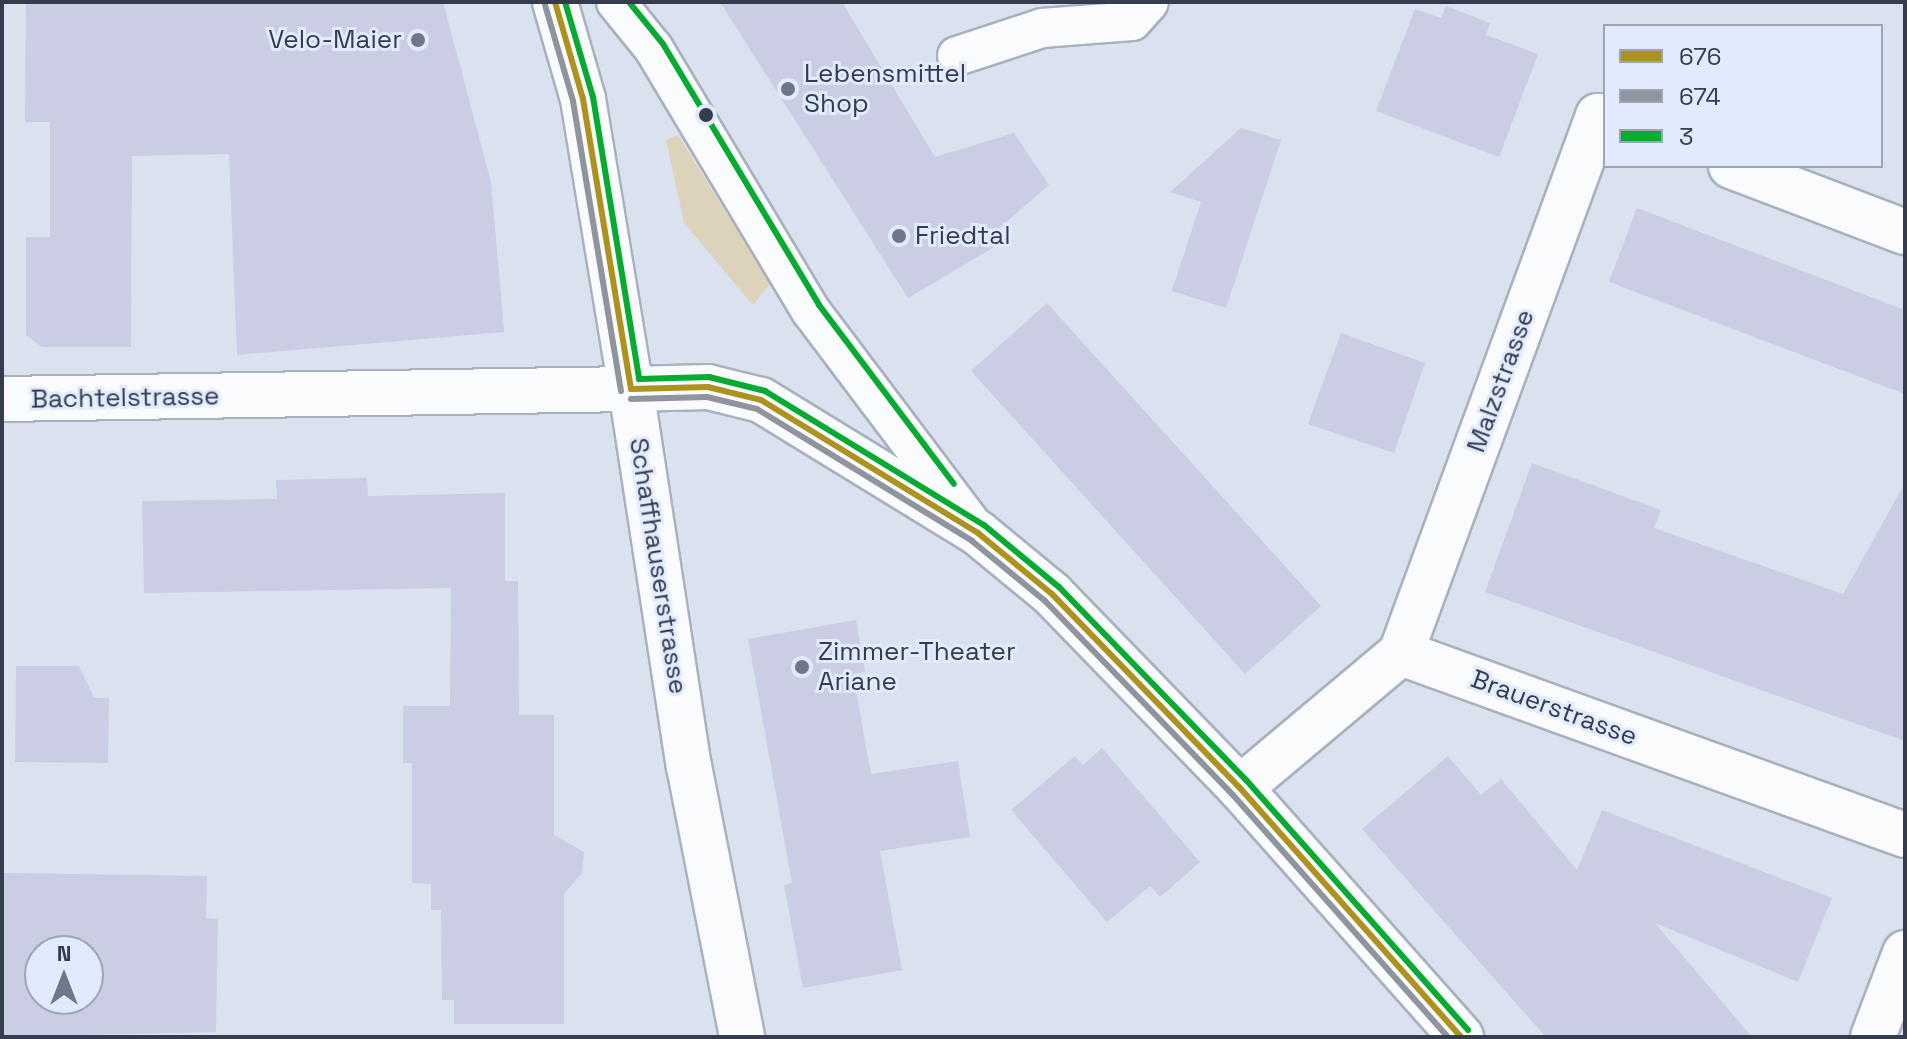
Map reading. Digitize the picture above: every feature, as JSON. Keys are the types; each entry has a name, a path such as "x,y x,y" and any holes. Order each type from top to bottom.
{"street":[{"name":"Schaffhauserstrasse","path":"555,2 583,99 689,766 742,1037"},
{"name":"Malzstrasse","path":"1401,653 1598,116 1603,118"},
{"path":"1736,168 1905,232"},
{"name":"Bachtelstrasse","path":"2,399 708,387 761,400 978,533 1052,594 1240,788 1461,1037"},
{"path":"1240,788 1401,653"},
{"name":"Brauerstrasse","path":"1401,653 1905,835"},
{"path":"1873,1037 1905,953"}],"lane":[{"path":"616,2 654,49 811,311 978,533"},
{"path":"957,56 1042,28 1132,21 1149,2"}],"shaded area":[{"path":"678,135 770,284 753,305 684,223 666,140"}],"building":[{"path":"26,2 443,2 491,182 504,332 237,355 229,154 132,156 131,347 42,347 26,335 26,237 50,237 50,122 25,122"},
{"path":"720,2 842,2 935,157 1014,133 1049,185 991,235 983,232 996,246 908,298"},
{"path":"1446,6 1490,23 1486,35 1538,54 1499,157 1376,111 1415,9 1441,18"},
{"path":"1241,128 1281,140 1226,308 1172,291 1201,202 1170,192"},
{"path":"1637,208 1905,310 1905,394 1609,282"},
{"path":"1047,303 1321,606 1245,674 971,371"},
{"path":"1341,333 1425,363 1394,453 1308,424"},
{"path":"1532,463 1661,510 1654,528 1843,594 1905,483 1905,741 1485,592"},
{"path":"367,478 368,496 505,493 505,581 518,581 519,715 554,715 554,835 584,852 582,873 564,894 564,1024 454,1024 454,1000 442,1000 441,910 431,910 431,884 412,883 412,763 403,763 403,706 450,706 451,588 144,593 142,501 277,499 276,480"},
{"path":"856,620 865,672 853,674 871,774 958,761 970,837 880,851 902,970 803,988 784,885 792,883 748,639"},
{"path":"16,666 79,666 94,698 109,698 108,763 15,762"},
{"path":"1102,748 1200,862 1160,897 1150,886 1107,922 1011,810 1075,756 1083,765"},
{"path":"1448,756 1481,795 1501,779 1577,870 1602,810 1832,898 1798,982 1655,923 1752,1037 1546,1037 1362,829"},
{"path":"2,873 207,876 206,918 218,919 216,1032 2,1037"}],"transit line":[{"name":"676","path":"555,2 583,99 631,389"},
{"name":"3","path":"565,2 593,97 639,379 709,377 765,391 984,525 1059,587 1247,781 1468,1030"},
{"name":"3","path":"629,2 663,44 819,305 954,484"},
{"name":"674","path":"545,5 573,101 621,391"},
{"name":"676","path":"631,389 708,387 761,400 978,533 1052,594 1240,788 1461,1037"},
{"name":"674","path":"631,399 707,397 757,409 972,541 1045,601 1233,795 1448,1037"}],"place":[{"name":"Velo-Maier","path":"418,40"},
{"name":"Lebensmittel Shop","path":"788,89"},
{"name":"Friedtal","path":"899,236"},
{"name":"Zimmer-Theater Ariane","path":"802,667"}]}
